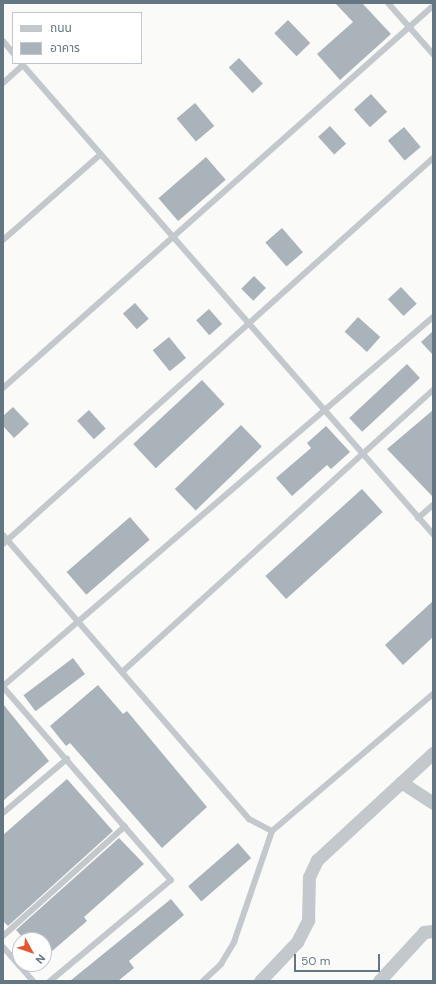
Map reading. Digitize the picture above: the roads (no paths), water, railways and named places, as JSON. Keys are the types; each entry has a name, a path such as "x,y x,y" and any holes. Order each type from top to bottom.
{"street":[{"path":"260,981 297,942 308,920 309,877 317,860 433,753"},
{"path":"401,782 433,803"},
{"path":"379,981 429,931 433,922"}],"lane":[{"path":"388,3 433,54"},
{"path":"3,388 433,6"},
{"path":"3,41 12,52"},
{"path":"3,83 22,64 433,534"},
{"path":"3,240 100,154"},
{"path":"5,542 433,158"},
{"path":"50,981 171,880 3,686 80,623 433,317"},
{"path":"122,672 433,390"},
{"path":"418,518 433,505"},
{"path":"3,535 5,542 80,623 250,819 272,831"},
{"path":"203,981 221,964 234,942 272,831 433,694"},
{"path":"3,813 66,759"},
{"path":"3,936 125,826"},
{"path":"3,947 33,981"}]}
